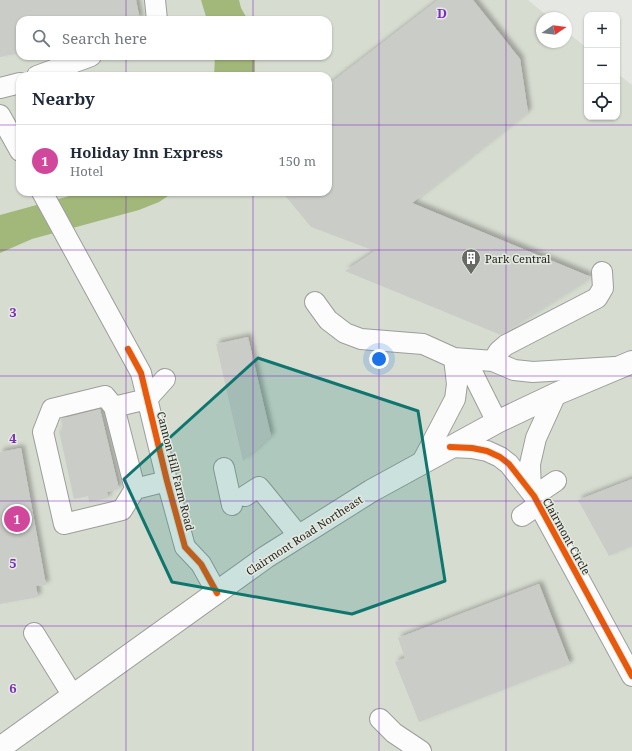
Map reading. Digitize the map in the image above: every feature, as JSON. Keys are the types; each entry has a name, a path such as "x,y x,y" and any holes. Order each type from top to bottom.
{"main road":[{"name":"Clairmont Road Northeast","path":"0,748 266,557 371,491 497,422 556,394 626,364"}],"street":[{"path":"155,0 157,16"},
{"path":"49,72 80,60"},
{"path":"0,88 16,83"},
{"path":"0,115 16,145"},
{"name":"Cannon Hill Farm Road","path":"44,196 141,373 167,481 185,546 201,564 217,593"},
{"path":"493,361 499,351 506,345 597,298 603,288 602,272"},
{"path":"315,302 328,320 345,332 361,339 423,344 454,358 470,370 497,422"},
{"path":"454,358 493,361 514,370 533,372 626,364"},
{"path":"421,464 455,399 457,384 454,358"},
{"path":"114,407 147,399 165,379"},
{"name":"Clairmont Circle","path":"534,498 530,464 536,438 556,394"},
{"path":"135,489 114,407 105,396 52,409 43,432 64,524 122,510 135,489 167,481"},
{"name":"Clairmont Circle","path":"450,447 472,448 487,451 500,457 509,464 534,498 632,676"},
{"path":"224,468 238,500 259,487 300,536"},
{"path":"522,516 534,498 556,481"},
{"path":"34,633 73,696"},
{"path":"380,719 394,733 421,751"}],"highlighted area":[{"path":"258,358 418,411 445,581 352,614 172,582 124,479"}],"shaded area":[{"path":"0,0 528,0 543,12 536,12 536,48 572,48 572,36 584,46 584,120 620,120 620,75 632,85 632,751 0,751"},
{"path":"201,0 239,0 241,8 246,16 206,16"},
{"path":"215,60 255,60 255,72 214,72"},
{"path":"69,196 168,196 159,202 139,210 32,239 0,253 0,215"}],"building":[{"path":"0,0 136,0 139,16 16,16 16,54 0,57"},
{"path":"438,0 473,0 520,59 528,112 412,203 591,278 501,335 345,271 375,251 311,227 285,196 332,196 332,82"},
{"path":"248,337 271,436 243,461 216,344"},
{"path":"100,409 119,489 107,492 108,498 89,502 88,496 74,499 59,431 63,430 61,419"},
{"path":"21,448 46,585 36,586 38,597 0,604 0,452"},
{"path":"632,479 632,546 609,556 578,500"},
{"path":"539,584 570,664 419,722 395,662 405,658 398,638"}],"cycle path":[{"path":"128,349 141,373 167,481 185,547 201,564 217,593"},
{"path":"450,447 472,448 487,451 500,457 509,464 534,496 632,676"}],"place":[{"name":"Park Central","path":"471,275"},
{"name":"Holiday Inn Express","path":"17,519"}]}
